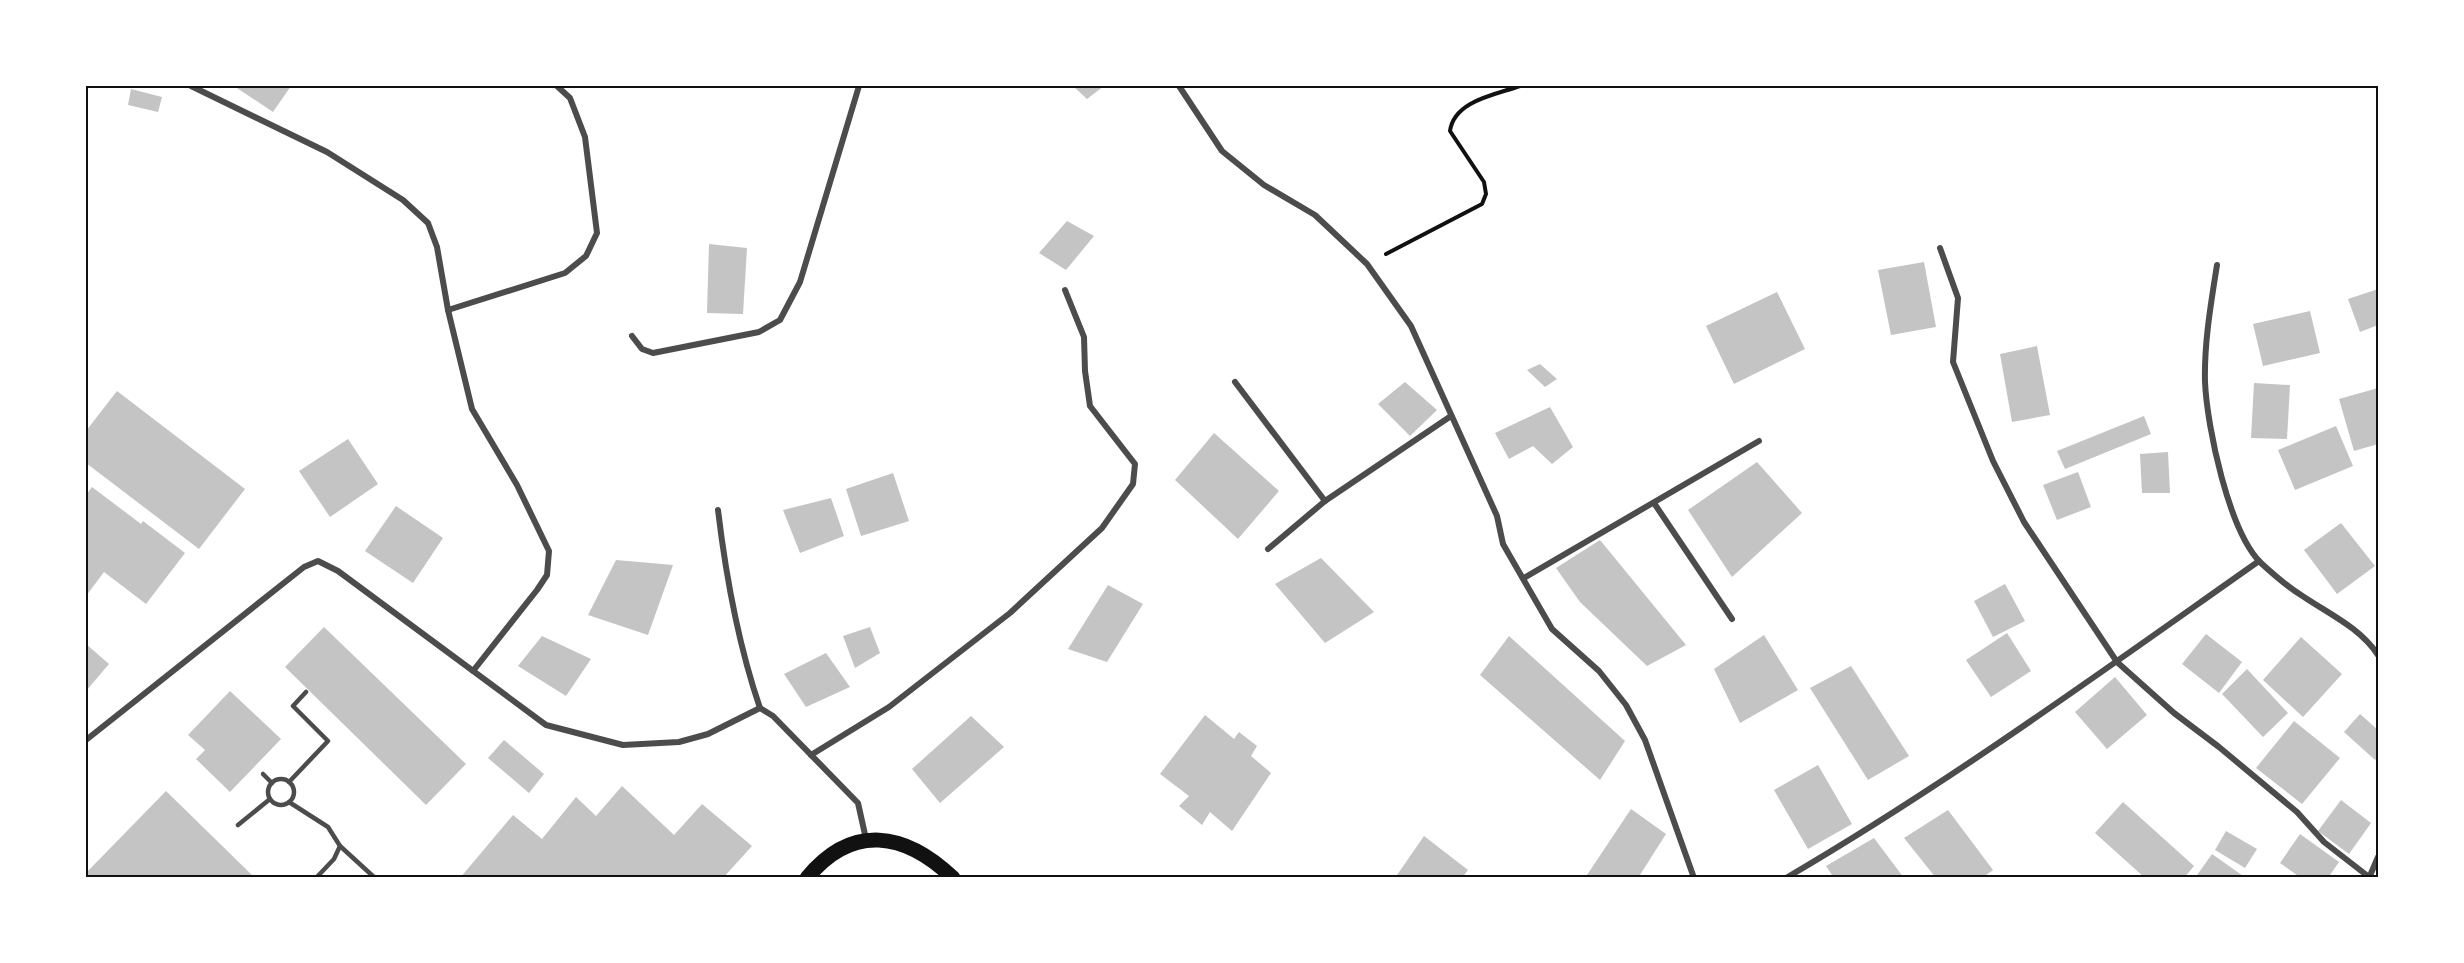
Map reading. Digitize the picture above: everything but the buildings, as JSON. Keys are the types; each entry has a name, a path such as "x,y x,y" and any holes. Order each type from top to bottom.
{"main road":[{"path":"807,878 818,864 841,847 867,839 892,840 914,849 943,868 953,878"}],"street":[{"path":"191,86 327,152 404,200 428,223 437,247 448,310 472,409 516,485 549,551 547,575 473,671"},
{"path":"448,310 565,273 586,256 597,233 585,137 570,98 557,86"},
{"path":"633,336 642,348 653,353 759,332 780,320 800,282 859,86"},
{"path":"1179,86 1222,151 1264,184 1315,215 1367,264 1411,326 1497,516 1503,544 1552,629 1599,671 1626,705 1645,741 1694,878"},
{"path":"1940,248 1958,298 1953,363 1993,461 2024,522 2117,662 2174,713 2297,812 2324,842 2369,877 2379,857"},
{"path":"2217,265 2209,320 2205,382 2212,435 2230,504 2242,532 2259,561 2303,597 2337,616 2375,643 2379,655"},
{"path":"811,755 889,707 1010,614 1102,528 1134,484 1135,464 1090,406 1085,371 1084,337 1065,290"},
{"path":"1235,382 1325,501"},
{"path":"1268,549 1325,501 1451,416"},
{"path":"1524,578 1759,441"},
{"path":"1654,503 1732,618"},
{"path":"718,510 725,565 739,636 760,708 773,716 858,803 867,839"},
{"path":"86,740 304,567 318,561 338,571 546,725 623,744 679,742 708,734 760,708"},
{"path":"1786,878 1947,777 2117,662 2259,561"}],"lane":[{"path":"289,782 328,741 293,706 306,693"},
{"path":"262,774 272,783"},
{"path":"279,779 289,782 294,792 289,802 281,805 270,799 268,791 272,783 279,779"},
{"path":"238,825 270,799"},
{"path":"289,802 328,827 340,846 375,878"},
{"path":"316,878 334,860 340,846"}],"path":[{"path":"1367,264 1482,204 1486,194 1484,182 1450,131 1451,119 1461,108 1520,86"}]}
